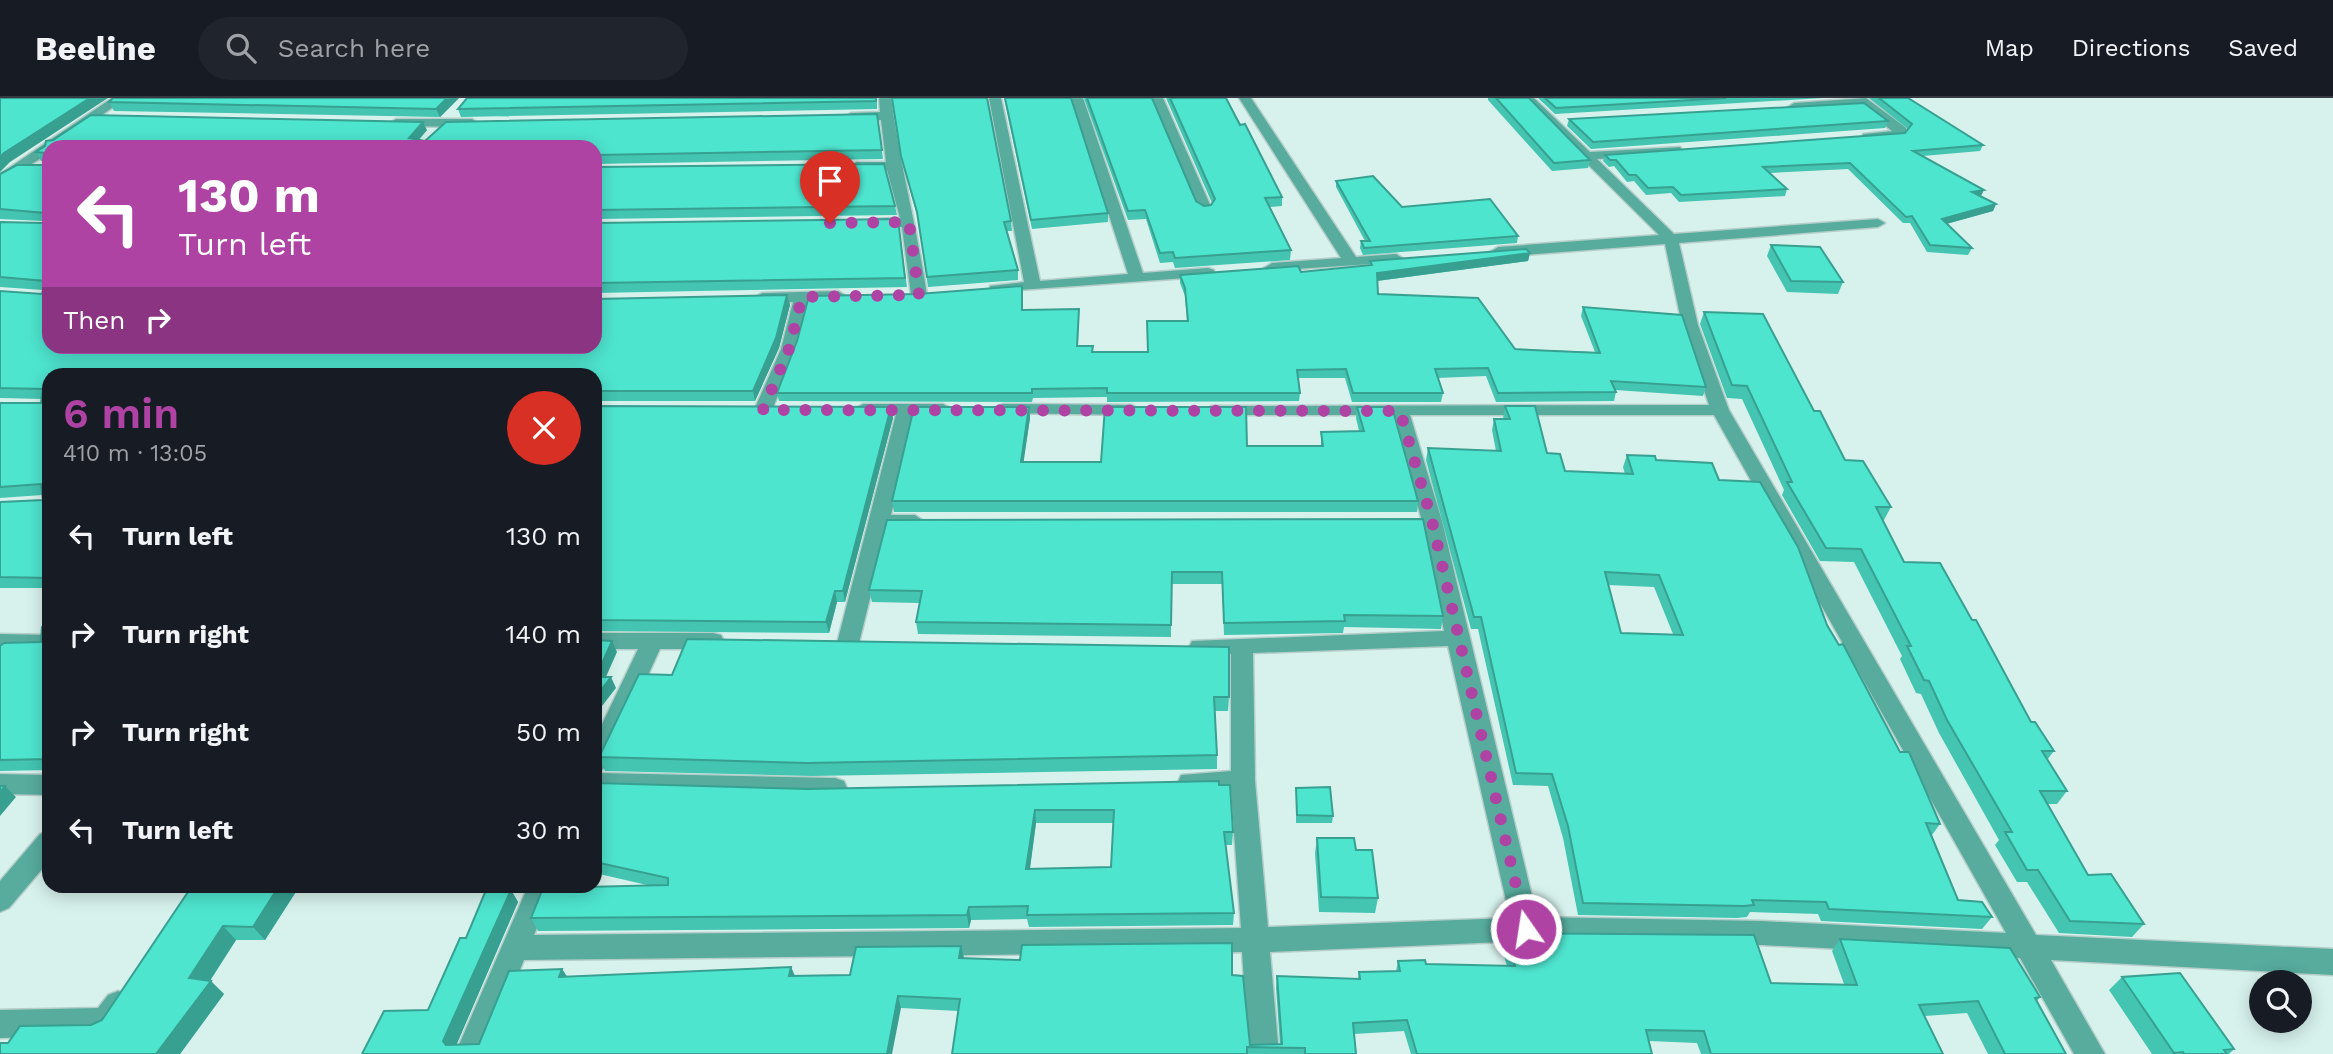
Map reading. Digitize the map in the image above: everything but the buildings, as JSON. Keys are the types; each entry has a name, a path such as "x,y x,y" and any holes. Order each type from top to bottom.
{"street":[{"path":"56,140 120,98"},
{"path":"885,98 893,166 909,222 919,295"},
{"path":"995,98 1033,286"},
{"path":"1077,98 1137,278"},
{"path":"1157,98 1205,209"},
{"path":"1245,98 1351,262"},
{"path":"1527,98 1558,121 1587,156 1671,239 1690,325 1720,410 2090,1054"},
{"path":"1782,107 1861,100 1900,130 1887,136 1860,138"},
{"path":"429,139 460,107"},
{"path":"834,117 887,116"},
{"path":"89,117 117,117"},
{"path":"376,122 485,123"},
{"path":"1587,156 1696,149"},
{"path":"0,180 42,150"},
{"path":"839,167 893,166"},
{"path":"17,167 42,168"},
{"path":"854,223 909,222"},
{"path":"1476,253 1878,223"},
{"path":"1258,270 1407,258"},
{"path":"982,290 1231,271"},
{"path":"747,298 854,296"},
{"path":"789,410 756,410 789,349 802,297"},
{"path":"841,409 960,409"},
{"path":"848,643 905,409"},
{"path":"988,409 1153,410"},
{"path":"1194,410 1720,410"},
{"path":"1400,411 1432,521 1526,929"},
{"path":"1404,521 1432,521"},
{"path":"879,522 934,522"},
{"path":"1174,647 1242,648 1457,638"},
{"path":"602,641 737,642"},
{"path":"602,750 653,641"},
{"path":"0,642 42,643"},
{"path":"820,643 875,643"},
{"path":"1242,648 1243,780 1264,1054"},
{"path":"1160,782 1243,780"},
{"path":"602,782 853,788"},
{"path":"0,784 42,785"},
{"path":"0,900 42,850"},
{"path":"470,1054 538,893"},
{"path":"513,948 1257,940 1526,929 1762,933 2333,962"},
{"path":"0,1024 106,1021 136,976"}],"route":[{"path":"830,223 909,222 919,295 802,297 789,349 763,410 1400,411 1432,521 1526,929"}]}
